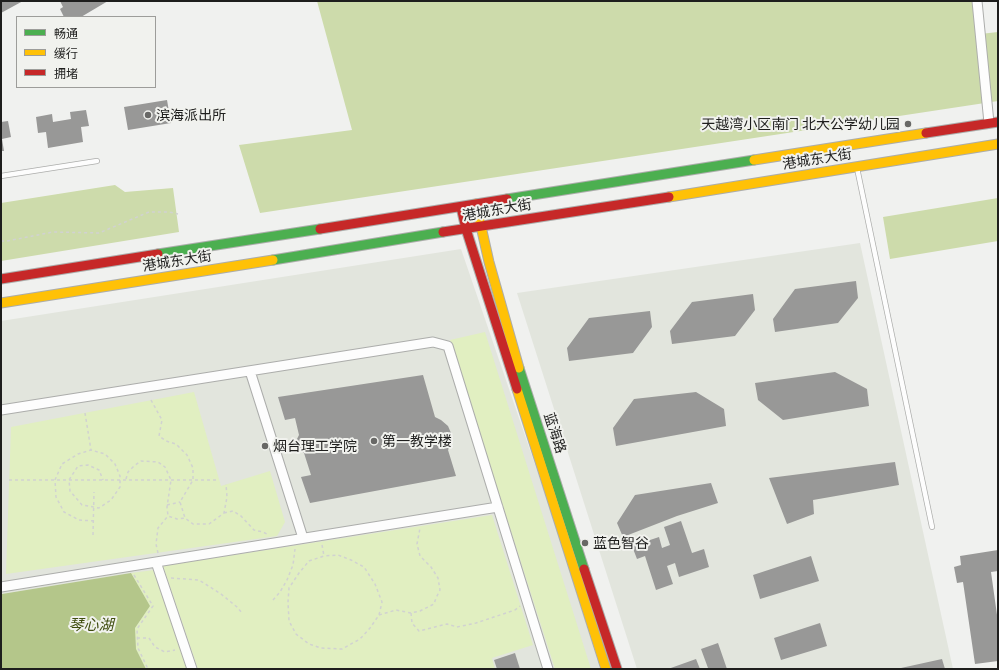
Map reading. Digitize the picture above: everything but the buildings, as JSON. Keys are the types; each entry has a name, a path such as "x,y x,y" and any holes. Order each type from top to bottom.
{"main road":[{"name":"港城东大街","path":"1,279 994,122"},
{"name":"港城东大街","path":"1,303 998,144"},
{"name":"蓝海路","path":"476,204 488,262 518,365 617,669"},
{"name":"蓝海路","path":"461,207 466,229 606,669"}],"street":[{"path":"977,1 994,122"},
{"path":"1,410 433,342 448,346 548,669"},
{"path":"250,371 303,538"},
{"path":"1,586 157,557 303,538 498,507"},
{"path":"157,557 192,669"}],"lane":[{"path":"1,176 97,161"},
{"path":"856,167 932,527"}],"path":[{"path":"1,241 53,232 99,233 149,212 162,211 178,214"},
{"path":"151,400 162,420 159,436 166,441 176,444 187,455 193,468 192,480 180,502 185,518 193,524 209,524 224,513 233,511 241,516 254,530 263,532 270,537"},
{"path":"85,413 91,450"},
{"path":"94,522 79,520 64,512 56,497 55,480 62,464 78,454 91,450 105,454 115,464 120,476 120,487 111,500 99,508 82,505 70,491 69,480 78,466 88,465 99,470 103,480"},
{"path":"126,480 128,472 141,461 158,462 165,467 171,480 167,504 168,516 158,528 156,544 157,557"},
{"path":"9,480 219,480"},
{"path":"224,513 228,497 226,484"},
{"path":"93,535 94,492"},
{"path":"167,504 180,502"},
{"path":"168,516 177,519 185,518"},
{"path":"379,614 396,610 411,613 420,611 434,604 440,590 438,578 431,566 420,556 417,544 420,526"},
{"path":"322,542 324,556"},
{"path":"273,600 287,580 293,565 296,546"},
{"path":"338,555 352,560 364,567 375,584 382,602 379,614 360,639 342,649 321,648 309,644 296,634 289,621 289,588 309,561 324,556 338,555"},
{"path":"133,573 153,606 137,629 138,648 148,669"},
{"path":"167,578 200,580 221,594 242,613"},
{"path":"411,613 412,623 419,631 447,624 456,627 476,623 515,610 521,606"},
{"path":"137,638 149,638 155,647 166,652 185,648"}],"shaded area":[{"path":"317,1 977,1 980,34 998,32 998,101 260,213 239,145 352,130"},
{"path":"115,185 125,192 173,188 179,232 1,261 1,203"},
{"path":"998,198 998,241 890,259 883,217"},
{"path":"860,243 953,669 637,669 517,293"},
{"name":"烟台理工学院","path":"461,249 555,523 600,669 1,669 1,321"},
{"path":"485,332 591,669 555,669 450,340"},
{"path":"194,392 221,486 270,471 285,522 277,536 6,574 11,427"},
{"path":"492,515 533,645 492,658 495,669 198,669 163,566"},
{"path":"154,570 187,669 146,669 136,649 135,628 150,606 131,573"}],"water":[{"name":"琴心湖","path":"131,573 150,606 135,628 136,649 146,669 1,669 2,594"}],"traffic: fast":[{"path":"507,199 754,160"},
{"path":"158,254 320,229"},
{"path":"273,260 443,232"},
{"path":"519,368 584,569"}],"traffic: slow":[{"path":"754,160 926,133"},
{"path":"669,197 998,144"},
{"path":"476,204 489,262 519,368"},
{"path":"1,303 273,260"},
{"path":"517,389 606,669"}],"traffic: jam":[{"path":"926,133 998,122"},
{"path":"443,232 669,197"},
{"path":"320,229 507,199"},
{"path":"461,207 466,229 517,389"},
{"path":"1,279 158,254"},
{"path":"584,569 617,669"}],"place":[{"name":"滨海派出所","path":"148,115"},
{"name":"天越湾小区南门 北大公学幼儿园","path":"908,124"},
{"name":"第一教学楼","path":"374,441"},
{"name":"烟台理工学院","path":"265,446"},
{"name":"蓝色智谷","path":"585,543"}]}
